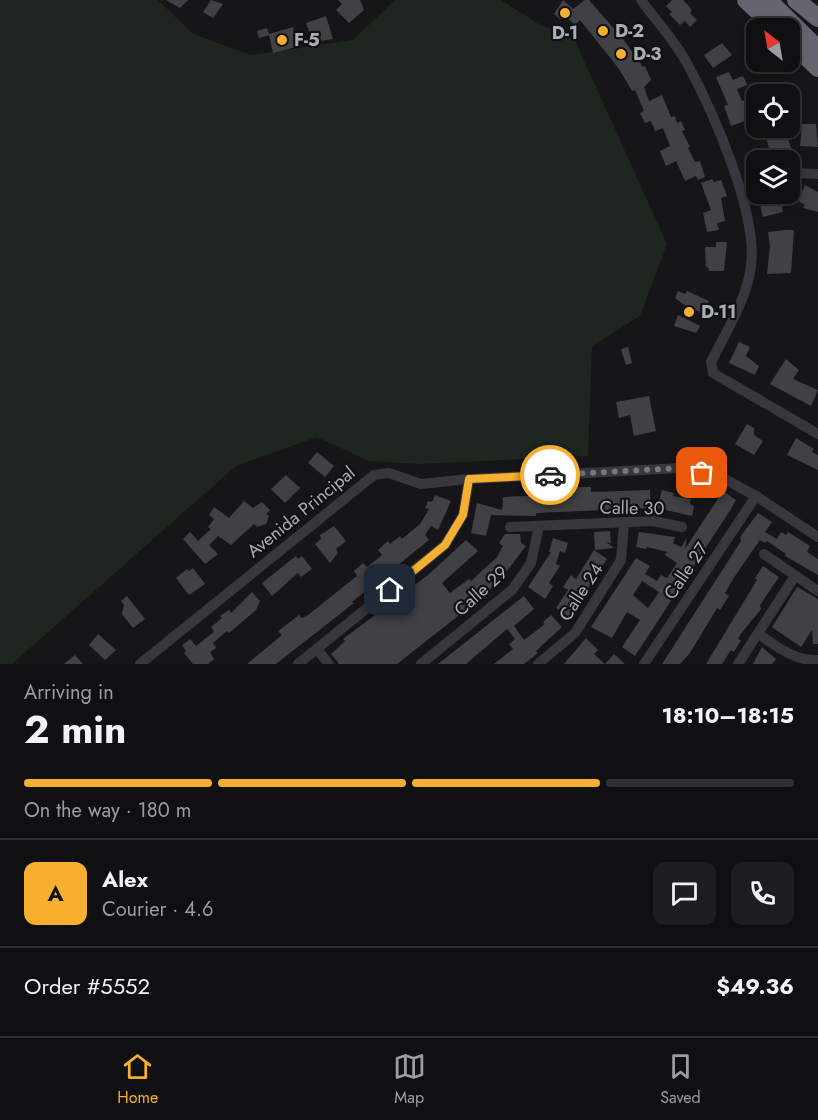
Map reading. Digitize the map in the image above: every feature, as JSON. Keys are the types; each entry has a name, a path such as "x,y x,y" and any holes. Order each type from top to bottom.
{"highway":[{"path":"746,0 765,18"},
{"path":"768,0 818,49"},
{"path":"796,0 818,18"},
{"path":"800,51 818,68"}],"street":[{"path":"641,0 689,65 742,192 751,227 752,266 740,304 711,362 713,373 818,434"},
{"path":"800,173 818,174"},
{"path":"742,192 746,191"},
{"name":"Avenida Principal","path":"140,664 374,475 389,473 421,484 469,479 682,468 721,477 756,496 818,537"},
{"path":"298,664 445,545 463,515 469,479"},
{"name":"Calle 27","path":"644,664 756,496"},
{"name":"Calle 30","path":"510,527 653,521 682,527"},
{"name":"Calle 24","path":"538,664 575,633 621,560 624,523"},
{"name":"Calle 29","path":"421,664 512,590 531,563 539,526"},
{"path":"764,554 818,591"},
{"path":"738,664 795,576"},
{"path":"758,634 786,652 810,661 818,660"},
{"path":"317,649 329,664"}],"shaded area":[{"path":"0,0 158,0 193,34 251,55 353,40 395,0 501,0 542,26 572,34 667,244 640,316 592,346 588,456 420,464 369,461 317,437 236,466 12,664 0,664"}],"building":[{"path":"166,0 188,0 180,8"},
{"path":"211,0 223,4 213,18 203,12"},
{"path":"338,0 360,0 364,10 349,23 336,10 342,4"},
{"path":"563,0 573,9 585,0 589,0 623,39 643,67 645,66 651,80 644,87 649,101 662,95 671,117 675,116 677,123 681,121 685,130 682,131 690,147 688,148 695,162 700,161 705,177 698,180 696,176 685,181 676,161 666,166 660,151 670,146 663,128 655,131 651,121 645,123 640,113 644,111 635,90 632,91 619,69 580,20 575,25 564,15 560,19 554,14"},
{"path":"672,0 683,0 689,6 692,11 690,13 697,20 690,27 685,21 680,25 669,14 672,12 666,6"},
{"path":"326,16 333,39 313,42 306,23"},
{"name":"F-5","path":"293,27 296,47 273,53 269,35 259,38 257,31 267,28 269,34"},
{"path":"722,43 732,55 713,68 704,55"},
{"path":"729,72 733,80 743,76 746,85 737,89 742,101 746,100 746,121 731,126 724,106 728,105 716,77"},
{"path":"802,124 816,124 818,147 800,146"},
{"path":"766,138 788,138 792,150 769,150"},
{"path":"712,179 714,182 721,180 727,196 721,198 725,221 717,223 719,230 707,232 703,213 711,210 701,183"},
{"path":"805,185 818,192 818,212 803,208 805,205 800,202"},
{"path":"760,204 781,204 783,212 763,217"},
{"path":"794,230 791,273 767,274 770,246 768,232"},
{"path":"716,242 727,242 724,271 709,271 706,267 705,247 716,247"},
{"path":"678,291 685,294 687,291 709,301 705,310 702,313 683,304 675,298"},
{"path":"678,315 700,326 696,333 674,326"},
{"path":"739,342 750,347 746,356 759,366 755,375 729,363"},
{"path":"628,347 632,363 626,365 621,349"},
{"path":"786,359 799,370 793,379 818,390 811,406 770,384"},
{"path":"649,396 656,431 634,436 630,415 619,418 616,402"},
{"path":"747,424 754,428 754,435 763,441 754,455 735,444"},
{"path":"796,438 814,449 812,452 818,455 818,470 787,455"},
{"path":"317,452 334,466 325,477 308,463"},
{"path":"286,475 300,488 285,503 271,489"},
{"path":"574,487 591,487 591,492 650,490 651,508 536,513 536,516 491,515 486,536 471,533 477,503 502,510 503,497 574,494"},
{"path":"662,490 674,493 673,496 691,499 690,504 694,506 692,516 657,508"},
{"path":"723,491 736,500 635,656 622,647 640,620 627,612 612,638 591,627 636,558 650,566 645,574 657,581 661,575 667,578 677,563 665,555 667,552 676,554 647,547 646,549 636,547 639,532 675,537 673,543 681,547 687,538 685,549","holes":["642,581 659,592 648,608 633,595"]},
{"path":"435,495 451,501 438,530 431,526 425,535 429,540 276,664 247,664 282,635 278,631 299,615 302,618 308,615 357,576 354,571 363,563 367,567 382,555 378,550 388,541 390,544 400,536 402,539 420,524 429,509 425,508 428,501 432,502"},
{"path":"244,501 253,508 262,502 270,510 266,514 269,516 266,524 257,527 254,524 231,545 218,536 209,545 218,554 205,564 183,539 190,532 198,541 211,529 208,527 214,519 209,515 214,507 229,518"},
{"path":"758,513 772,522 765,532 777,539 781,532 786,535 788,532 810,546 807,552 818,559 818,575 785,556 786,554 767,541 765,543 760,540 725,593 729,596 720,610 717,608 690,653 680,664 662,664 741,541 740,537"},
{"path":"334,526 346,541 336,549 338,553 330,563 315,544 321,539 320,535"},
{"path":"610,531 611,543 606,542 614,548 595,550 594,532"},
{"path":"505,534 520,534 521,543 526,546 503,576 486,594 397,664 339,664 331,654 345,641 343,639 428,575 466,540 478,551 442,583 450,593 469,579 471,581 497,557 503,546 499,543"},
{"path":"553,538 568,543 565,553 560,551 556,564 560,566 549,583 553,586 545,599 528,587 551,552 549,552"},
{"path":"594,550 607,559 569,617 556,608 568,590 563,587 571,575 576,579"},
{"path":"296,556 298,559 302,556 312,569 301,577 298,573 272,596 262,583"},
{"path":"763,566 779,577 760,605 761,609 740,635 738,639 741,640 734,652 731,650 722,664 706,664 757,580 755,578"},
{"path":"193,568 205,584 189,595 176,578 187,569 189,571"},
{"path":"797,587 818,599 818,644 813,644 812,630 801,647 772,627"},
{"path":"252,592 260,601 256,610 229,633 227,631 213,643 216,648 210,652 214,659 208,664 193,664 184,653 186,651 182,645 190,639 196,646 214,632 211,627 222,618 220,616 229,610 231,613"},
{"path":"127,596 145,619 133,628 122,614 124,605 121,601"},
{"path":"524,596 534,609 514,626 524,640 545,624 543,622 551,615 562,627 536,651 538,653 524,664 494,664 513,649 509,644 515,639 507,629 466,664 438,664"},
{"path":"98,634 116,650 105,660 89,645"},
{"path":"586,638 598,650 594,654 605,664 564,664"},
{"path":"762,647 776,659 772,664 753,664"},
{"path":"614,654 625,664 605,664"},
{"path":"75,655 83,664 64,664"}],"way so far":[{"path":"550,475 682,468 702,473"}],"place":[{"name":"D-1","path":"565,13"},
{"name":"D-2","path":"603,31"},
{"name":"F-5","path":"282,40"},
{"name":"D-3","path":"621,54"},
{"name":"D-11","path":"689,312"}],"route":[{"path":"390,590 445,545 463,515 469,479 550,475"}]}
